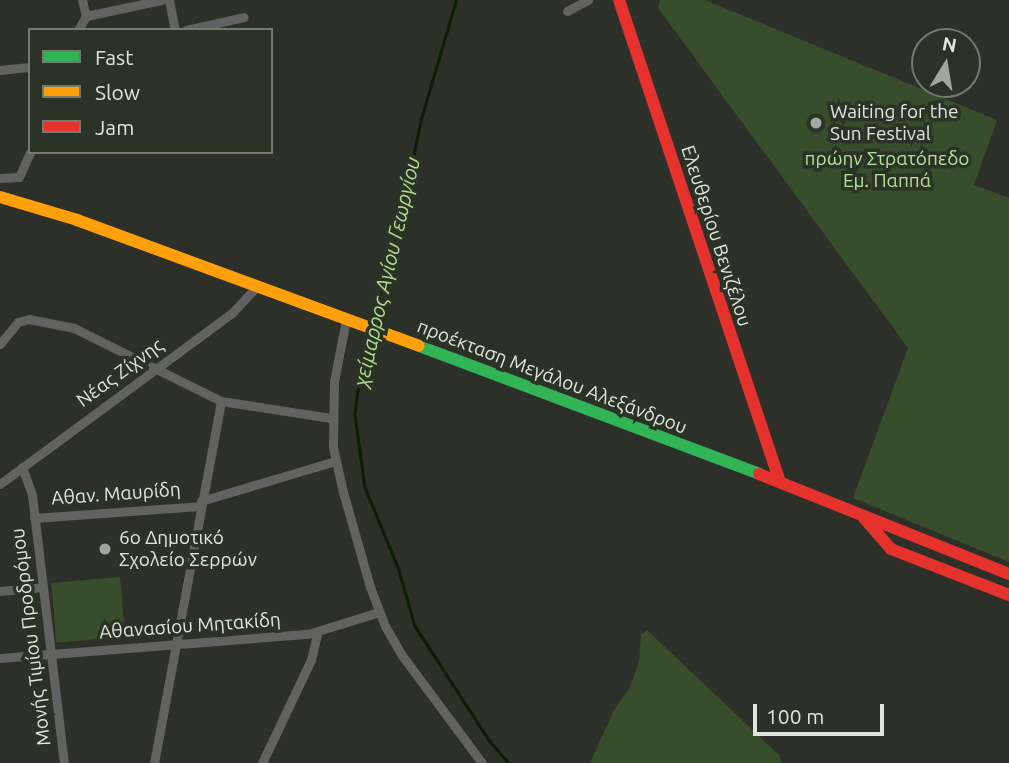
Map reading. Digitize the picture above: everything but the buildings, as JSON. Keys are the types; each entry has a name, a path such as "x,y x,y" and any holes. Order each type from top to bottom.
{"main road":[{"name":"Ελευθερίου Βενιζέλου","path":"619,0 779,482"},
{"name":"προέκταση Μεγάλου Αλεξάνδρου","path":"0,197 76,220 257,286 779,482 1009,574"},
{"path":"862,515 891,548 1009,595"}],"street":[{"path":"79,28 86,16 82,0"},
{"path":"86,16 161,0"},
{"path":"169,0 175,28"},
{"path":"567,11 588,0"},
{"path":"195,28 244,17"},
{"path":"0,70 28,67"},
{"path":"0,178 19,177 29,154"},
{"name":"Νέας Ζίχνης","path":"0,484 231,314 257,286"},
{"path":"0,344 23,320 29,318 86,331 221,401 331,418"},
{"path":"351,322 335,367 331,418 335,461 379,612 392,640 423,687 482,763"},
{"path":"154,763 221,401"},
{"name":"Αθαν. Μαυρίδη","path":"34,518 201,503 335,461"},
{"name":"Μονής Τιμίου Προδρόμου","path":"22,467 30,488 64,763"},
{"path":"0,591 43,587"},
{"name":"Αθανασίου Μητακίδη","path":"0,657 317,633 379,612"},
{"path":"262,763 311,660 317,633"}],"green space":[{"name":"πρώην Στρατόπεδο Εμ. Παππά","path":"660,0 705,0 911,85 911,98 943,98 997,120 974,185 1009,198 1009,562 853,498 908,348 658,8"},
{"path":"120,577 125,637 56,643 51,583"},
{"path":"647,630 779,755 782,763 590,763 614,710 630,687 639,662 641,635"}],"waterway":[{"name":"χείμαρρος Αγίου Γεωργίου","path":"371,325 390,264 421,119 456,0"},
{"name":"χείμαρρος Αγίου Γεωργίου","path":"369,331 362,357 355,415 365,487 399,570 415,626 489,740 509,763"}],"traffic: fast":[{"path":"419,346 759,474"}],"traffic: slow":[{"path":"0,197 77,220 419,346"}],"traffic: jam":[{"path":"619,0 780,482"},
{"path":"759,474 1009,574"},
{"path":"864,518 891,549 1009,595"}],"place":[{"name":"Waiting for the Sun Festival","path":"816,123"},
{"name":"6ο Δημοτικό Σχολείο Σερρών","path":"105,549"}]}
